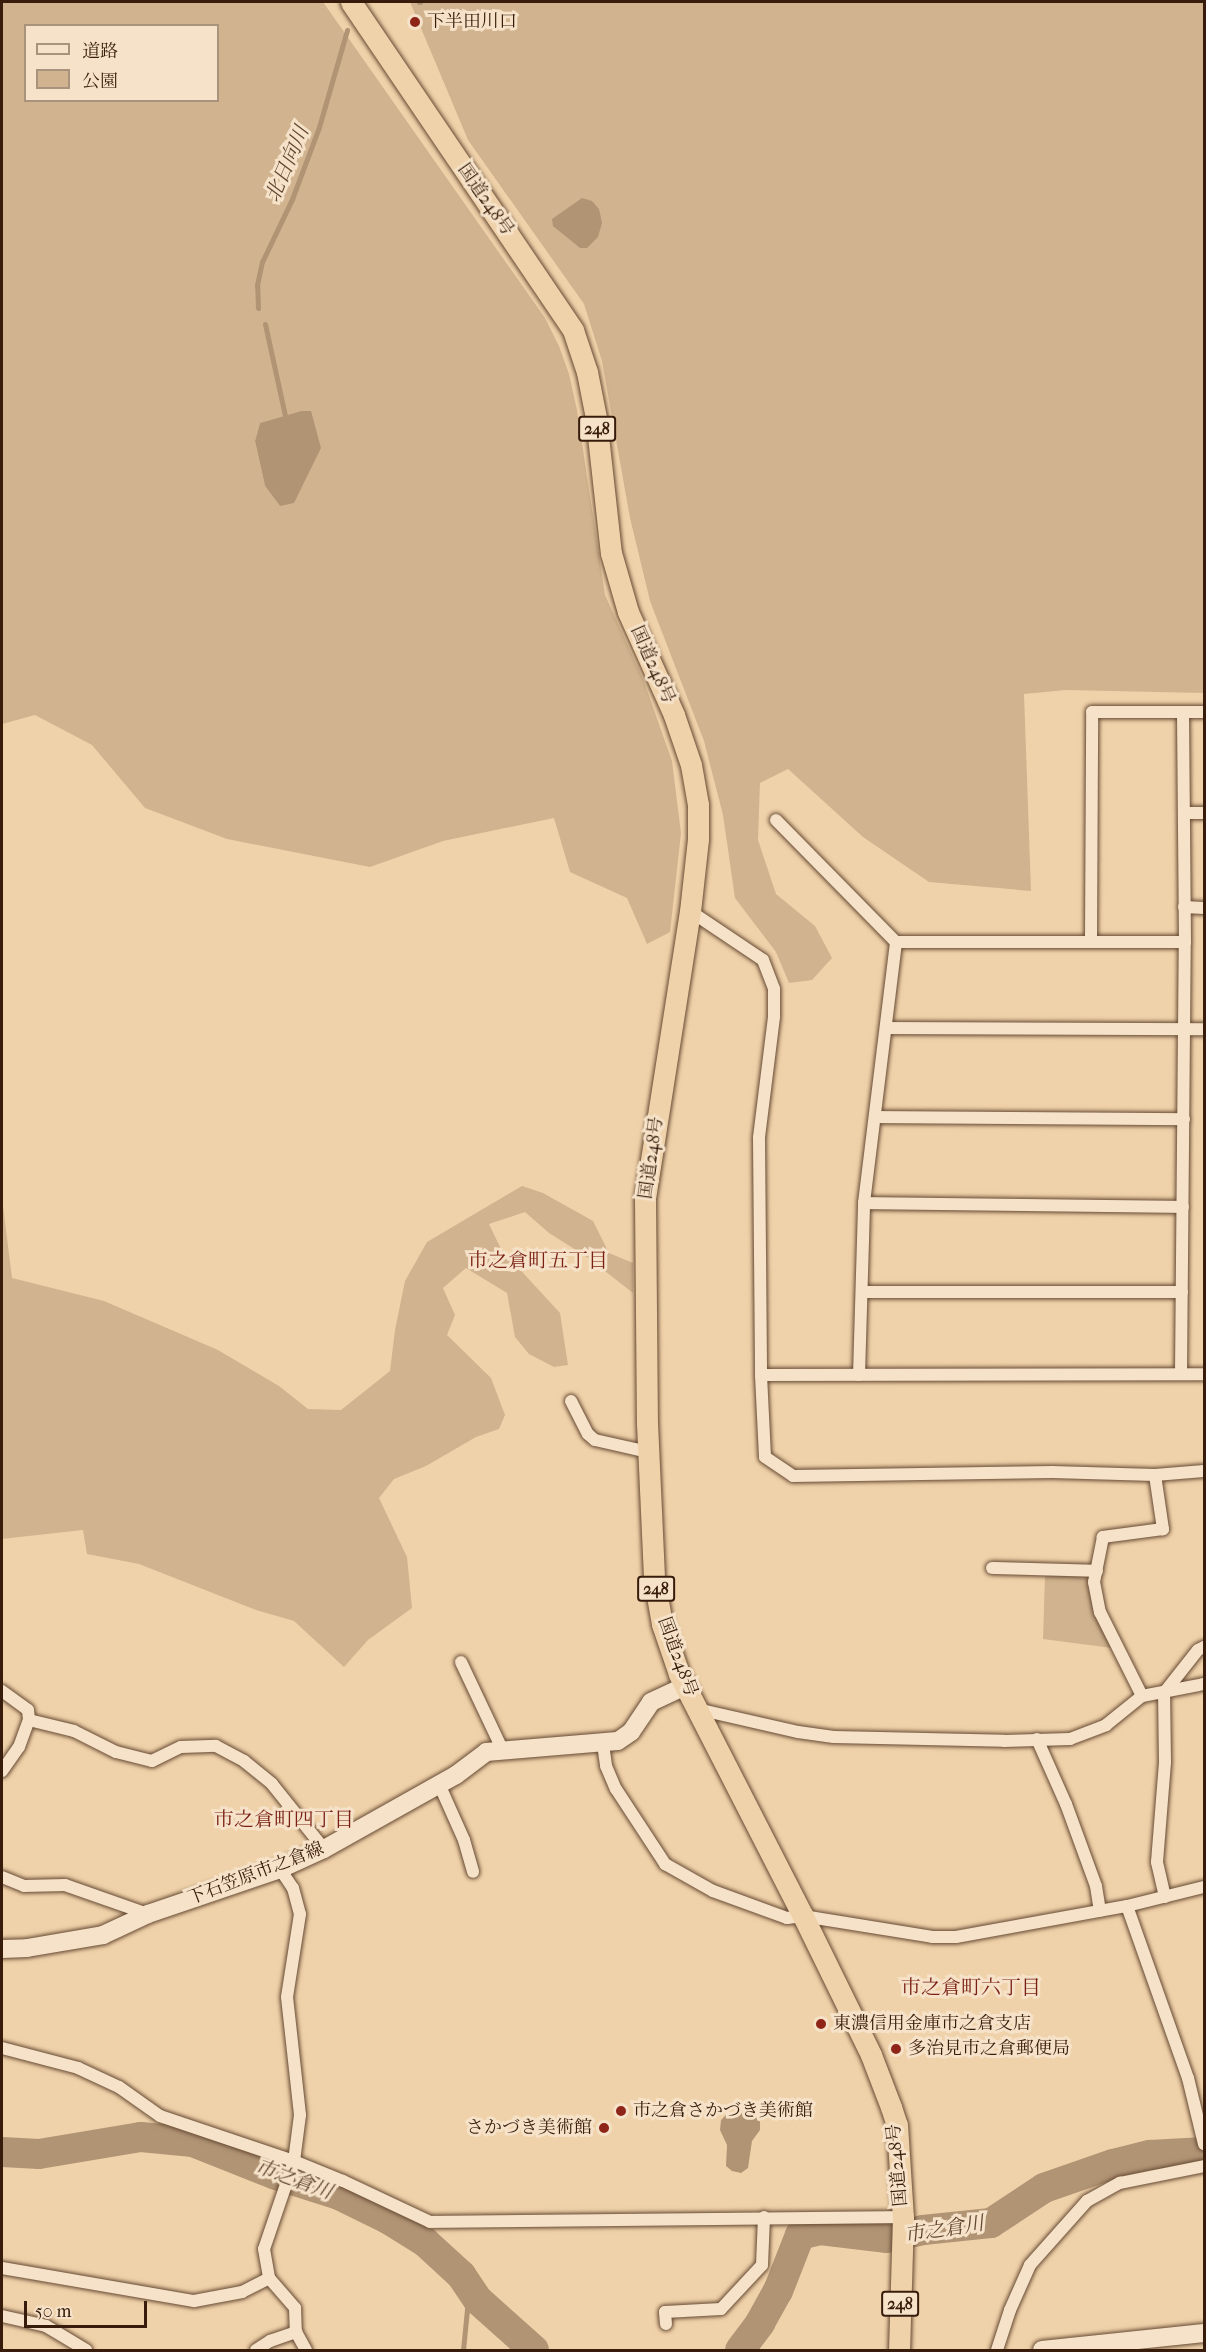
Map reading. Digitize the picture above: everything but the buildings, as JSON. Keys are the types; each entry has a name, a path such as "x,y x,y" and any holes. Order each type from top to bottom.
{"highway":[{"name":"国道248号","path":"351,2 573,330 587,372 596,418 611,552 628,612 674,715 691,765 698,804 698,839 690,911 645,1198 644,1266 648,1452 654,1579 662,1624 685,1686 803,1916 871,2055 897,2125 903,2217 898,2350"}],"main road":[{"name":"下石笠原市之倉線","path":"2,1949 27,1948 102,1935 148,1914 280,1869 324,1849 439,1784 486,1752 618,1741 631,1732 651,1702 685,1686"},
{"path":"1042,2350 1204,2333"}],"street":[{"path":"1091,940 1092,712 1204,712"},
{"path":"1181,1374 1185,942 1183,712"},
{"path":"1185,813 1204,813"},
{"path":"776,820 896,942 1091,940 1185,942"},
{"path":"1184,907 1204,908"},
{"path":"690,911 763,960 774,989 774,1017 759,1138 760,1375 765,1457 793,1476 1052,1472 1155,1475 1204,1472"},
{"path":"859,1375 864,1203 896,942"},
{"path":"886,1028 1204,1029"},
{"path":"875,1117 1184,1119"},
{"path":"864,1203 1184,1207"},
{"path":"862,1292 1182,1292"},
{"path":"760,1375 1204,1374"},
{"path":"571,1401 588,1434 595,1440 648,1452"},
{"path":"1142,1696 1100,1612 1094,1582 1103,1537 1162,1528 1155,1475"},
{"path":"992,1568 1096,1571"},
{"path":"1166,1897 1157,1862 1165,1762 1164,1693 1198,1650 1204,1647"},
{"path":"460,1662 503,1751"},
{"path":"697,1708 798,1732 834,1737 1004,1741 1037,1738 1070,1739 1106,1725 1142,1696 1204,1684"},
{"path":"2,1691 28,1710 29,1720 19,1747 2,1771"},
{"path":"29,1720 74,1731 116,1752 152,1761 181,1747 216,1746 244,1761 272,1784 324,1849"},
{"path":"1037,1738 1066,1804 1096,1886 1101,1911"},
{"path":"603,1744 606,1766 616,1789 665,1864 713,1892 787,1918 803,1916 932,1937 956,1937 1127,1906 1204,1887"},
{"path":"439,1784 464,1840 473,1872"},
{"path":"280,1869 293,1888 300,1914 287,1997 300,2115 294,2161 264,2249 269,2278 295,2308 296,2332 306,2350"},
{"path":"2,1877 24,1886 65,1885 148,1914"},
{"path":"1127,1906 1188,2078 1204,2144"},
{"path":"2,2048 78,2068 119,2087 160,2115 294,2161 430,2222 903,2217"},
{"path":"997,2350 1010,2310 1030,2265 1087,2201 1120,2183 1204,2166"},
{"path":"666,2324 665,2312 721,2309 762,2265 764,2217"},
{"path":"2,2268 194,2301 242,2292 269,2278"},
{"path":"2,2316 46,2326 86,2350"},
{"path":"256,2350 270,2341 296,2332"}],"green space":[{"path":"2,2 323,2 545,318 559,346 569,374 577,410 605,595 643,679 672,761 681,833 670,932 647,944 627,898 570,872 554,818 443,841 370,867 227,839 145,808 92,745 35,715 2,724","holes":["301,411 280,506 265,486 255,441 260,423"]},
{"path":"410,2 1204,2 1204,693 1066,690 1024,694 1031,891 929,882 863,837 788,769 760,783 758,840 776,894 815,926 832,958 812,980 789,983 776,952 735,898 723,815 704,741 650,601 630,518 602,361 584,304 468,140"},
{"path":"522,1186 543,1193 593,1221 609,1253 633,1263 633,1293 587,1257 549,1233 525,1212 489,1224 501,1249 560,1313 568,1365 554,1367 529,1354 515,1337 507,1293 466,1268 443,1288 455,1315 447,1335 491,1378 505,1415 499,1429 476,1437 426,1466 394,1479 379,1498 407,1557 412,1608 368,1640 344,1667 294,1621 256,1610 139,1564 87,1554 83,1530 2,1539 2,1198 12,1278 104,1301 218,1350 279,1386 308,1409 341,1410 390,1371 395,1330 405,1281 427,1242"},
{"path":"1089,1575 1112,1648 1043,1639 1045,1576"}],"shaded area":[{"path":"582,198 592,201 599,209 602,223 598,237 587,248 580,248 553,226 552,219"},
{"path":"301,411 311,411 321,448 294,503 280,506 265,486 255,441 260,423"},
{"path":"736,2112 757,2116 760,2122 760,2130 752,2141 748,2168 741,2173 732,2171 726,2166 727,2145 720,2130 721,2120 727,2114"}],"waterway":[{"name":"北日向川","path":"258,308 257,285 262,262 292,199 319,127 347,30"},
{"name":"北日向川","path":"265,324 285,416"},
{"name":"市之倉川","path":"2,2152 39,2154 141,2137 193,2142 276,2175 339,2195 388,2219 425,2242 461,2275 478,2300 534,2350"},
{"name":"市之倉川","path":"740,2350 760,2323 778,2291 800,2235 820,2230 886,2238 923,2230 991,2223 1044,2188 1113,2164 1150,2155 1204,2152"},
{"path":"463,2350 467,2309 478,2300"}],"place":[{"name":"下半田川口","path":"415,22"},
{"name":"東濃信用金庫市之倉支店","path":"821,2024"},
{"name":"多治見市之倉郵便局","path":"896,2049"},
{"name":"市之倉さかづき美術館","path":"621,2111"},
{"name":"さかづき美術館","path":"604,2128"}],"district":[{"name":"市之倉町五丁目","path":"538,1260"},
{"name":"市之倉町四丁目","path":"284,1819"},
{"name":"市之倉町六丁目","path":"971,1987"}]}
